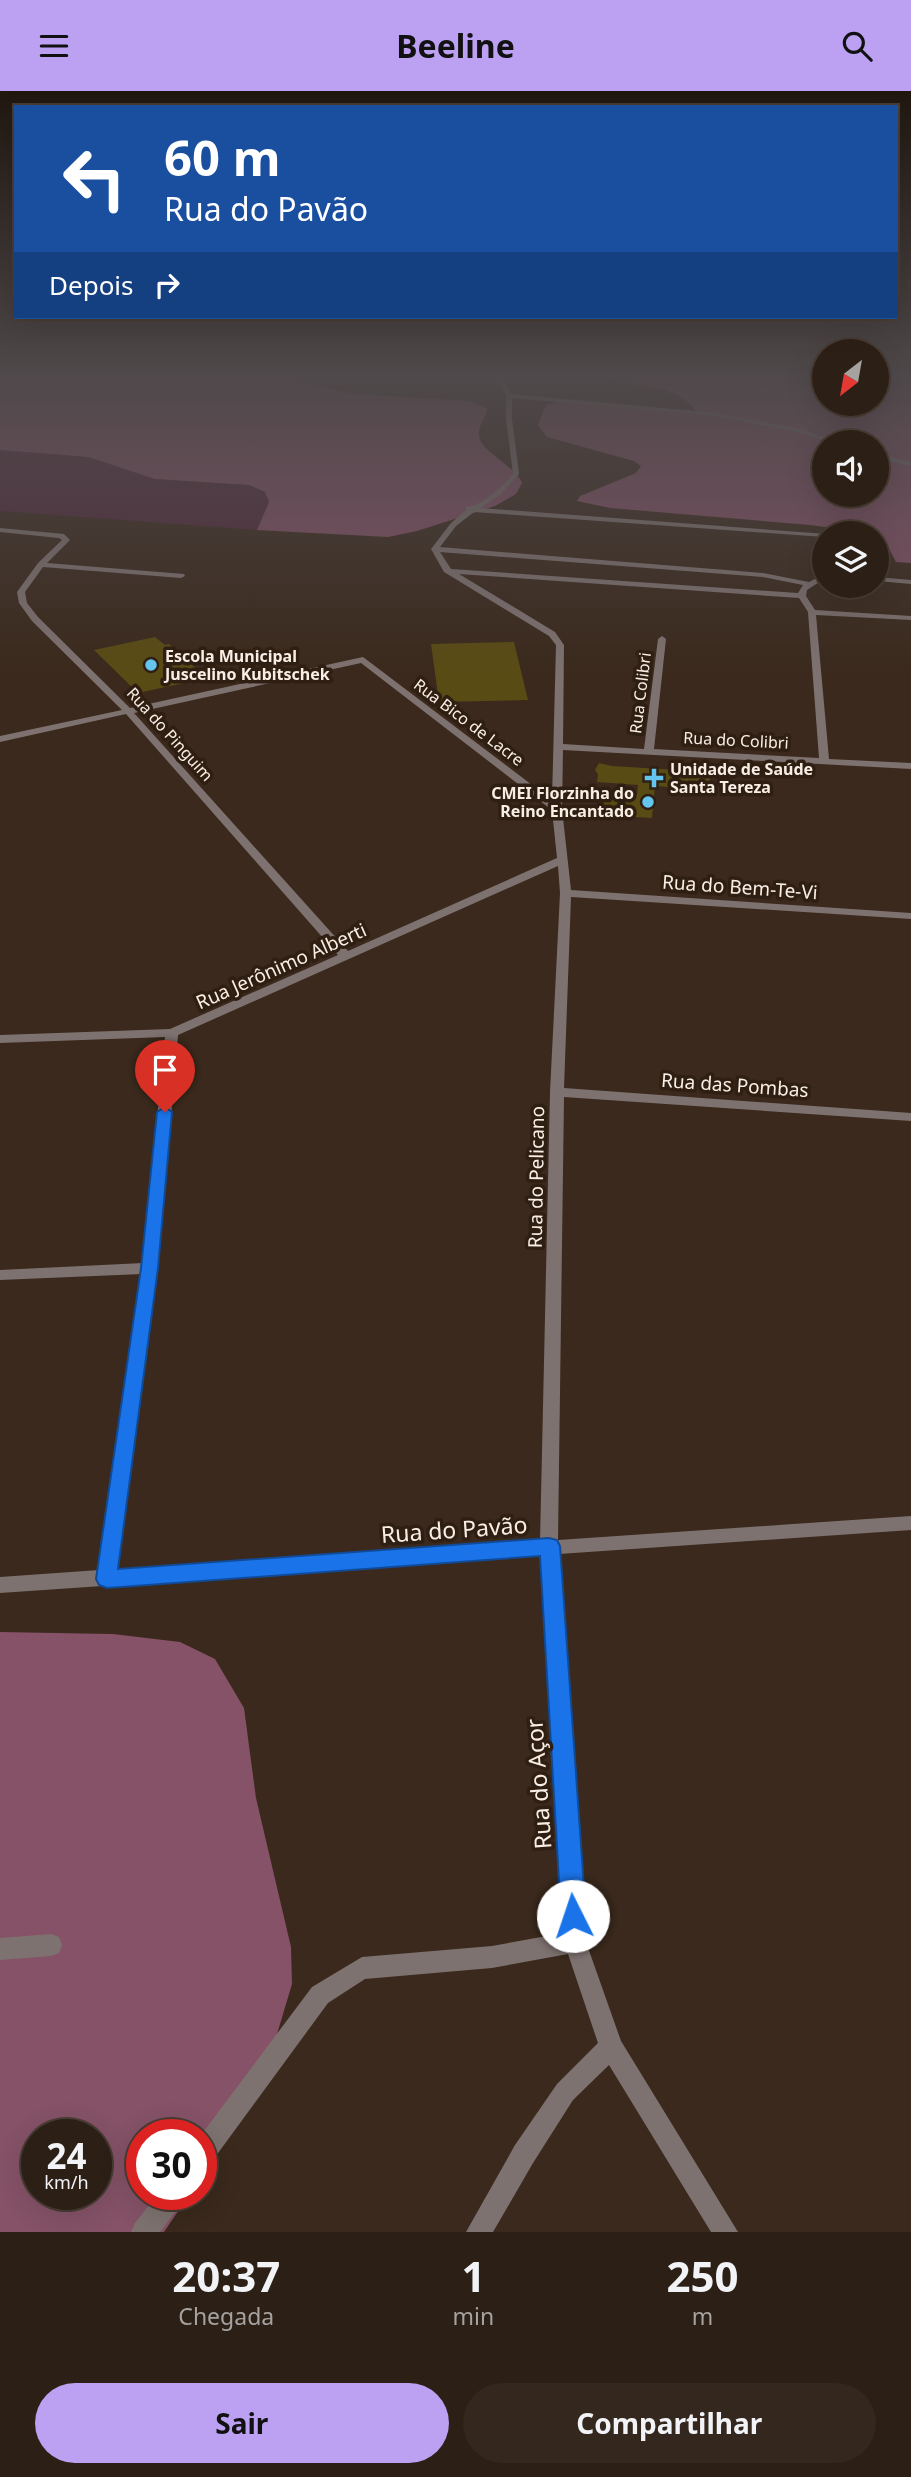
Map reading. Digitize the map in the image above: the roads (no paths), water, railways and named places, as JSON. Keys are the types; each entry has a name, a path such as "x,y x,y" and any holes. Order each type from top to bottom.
{"street":[{"path":"435,549 443,532 470,509 509,484 516,474"},
{"path":"470,509 812,534"},
{"name":"Rua do Pinguim","path":"0,530 61,536 66,540 41,565 21,592 23,603 35,619 129,712 346,956"},
{"path":"435,549 447,571 543,628 560,645 557,809"},
{"path":"435,549 763,575 808,584"},
{"path":"41,565 181,576"},
{"path":"447,571 802,596"},
{"path":"889,580 911,582"},
{"path":"812,582 803,589 802,596 812,612 824,761"},
{"path":"812,612 911,618"},
{"name":"Rua Colibri","path":"649,751 662,639"},
{"name":"Rua Bico de Lacre","path":"129,712 363,660 557,809"},
{"path":"0,739 129,712"},
{"name":"Rua do Colibri","path":"559,747 911,766"},
{"name":"Rua do Pelicano","path":"549,1546 557,1092 566,893 557,809"},
{"name":"Rua Jerônimo Alberti","path":"0,1039 172,1033 561,860"},
{"name":"Rua do Bem-Te-Vi","path":"566,893 911,916"},
{"path":"107,1579 150,1268 172,1033"},
{"name":"Rua das Pombas","path":"557,1092 911,1117"},
{"path":"0,1275 150,1268"},
{"name":"Rua do Pavão","path":"0,1585 911,1523"},
{"name":"Rua do Açor","path":"549,1546 575,1942 611,2047 725,2232"},
{"path":"217,2133 320,1995 362,1968 492,1957 575,1942"},
{"path":"0,1949 51,1945"},
{"path":"479,2232 524,2154 565,2092 611,2047"},
{"path":"144,2232 161,2210"}],"place":[{"name":"Escola Municipal Juscelino Kubitschek","path":"151,665"},
{"name":"Unidade de Saúde Santa Tereza","path":"654,778"},
{"name":"CMEI Florzinha do Reino Encantado","path":"648,802"}]}
